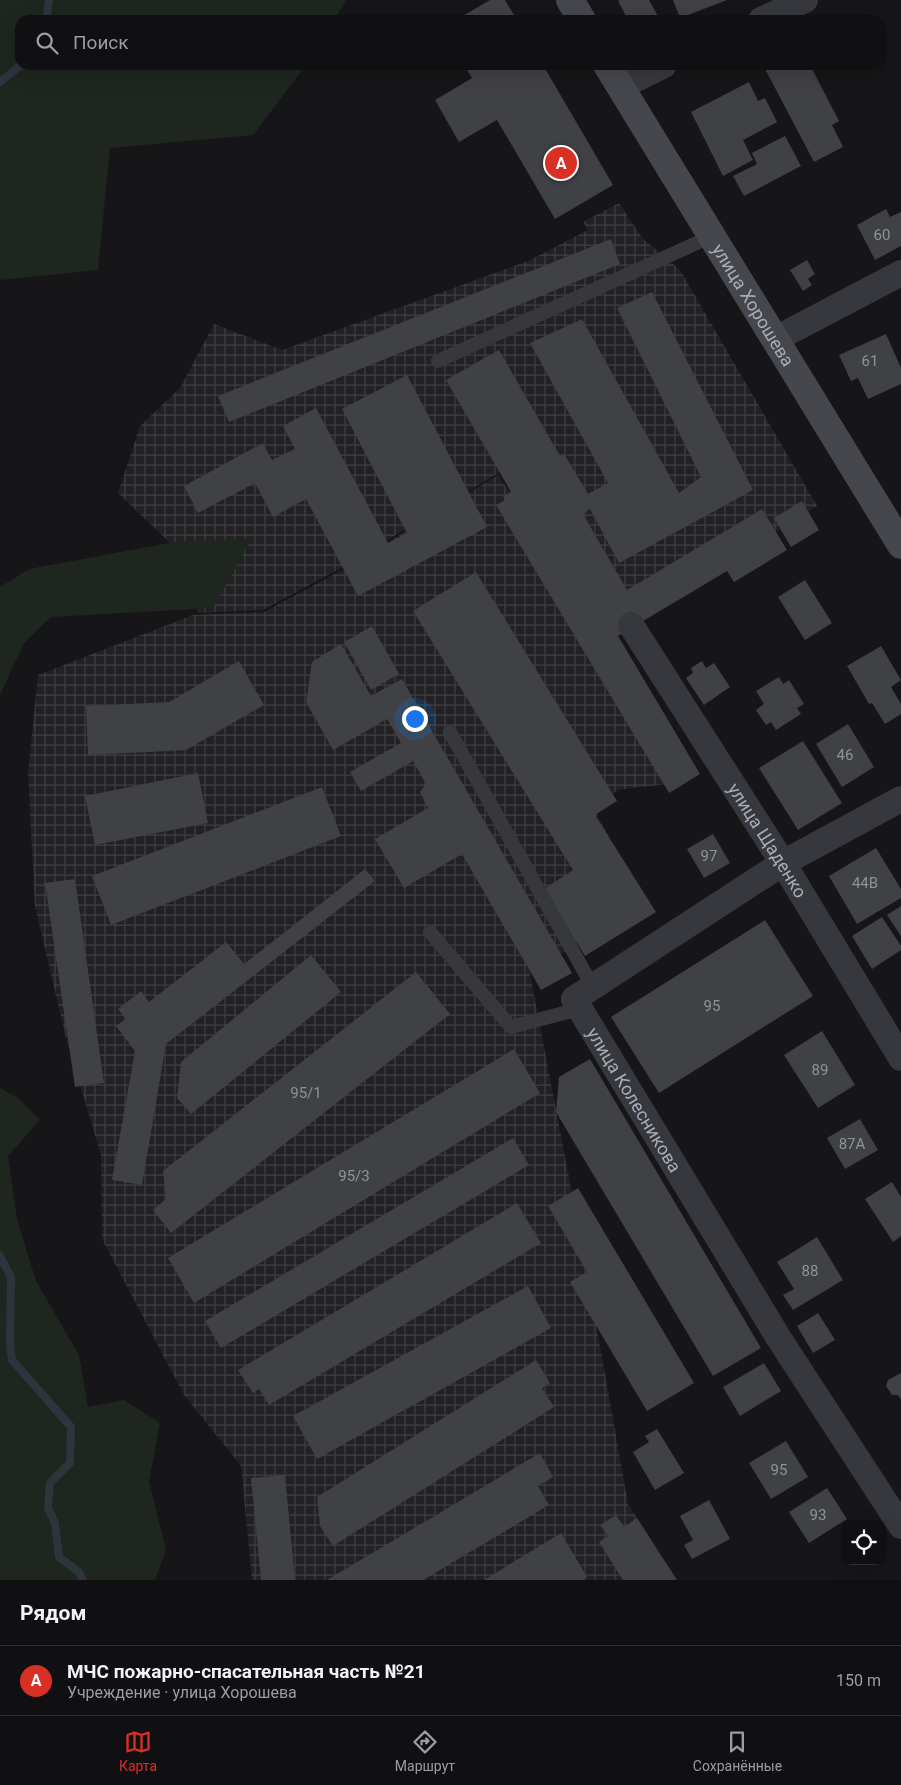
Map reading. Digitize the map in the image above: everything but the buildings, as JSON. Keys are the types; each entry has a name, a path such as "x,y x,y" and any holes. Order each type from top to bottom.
{"main road":[{"path":"570,0 579,15"},
{"name":"улица Хорошева","path":"614,76 901,545"}],"street":[{"path":"772,15 805,0"},
{"path":"614,76 641,70"},
{"path":"775,337 787,333 901,273"},
{"name":"улица Щаденко","path":"631,625 783,863 901,1058"},
{"name":"улица Колесникова","path":"901,799 783,863 574,999 778,1337 901,1526"}],"lane":[{"path":"438,361 712,236"},
{"path":"450,732 593,987"},
{"path":"430,932 511,1027 579,1009"}],"shaded area":[{"path":"0,0 346,0 337,15 15,15 15,70 302,70 253,135 110,148 98,270 0,280"},
{"path":"619,203 643,239 680,270 817,506 727,563 634,609 500,472 341,568 263,610 198,613 170,543 118,493 140,426 180,388 214,324 282,350 528,261 588,230 583,222"},
{"path":"498,475 596,620 618,636 695,766 667,784 618,790 593,808 645,901 530,974 587,1272 628,1504 676,1580 252,1580 241,1466 184,1395 102,1239 101,1155 66,1038 35,906 28,772 38,675 193,615 264,612 342,570"},
{"path":"252,538 213,608 51,617 24,643 0,695 0,587 29,569 174,542"},
{"path":"0,1088 18,1098 40,1120 8,1156 17,1219 36,1281 79,1355 88,1407 124,1400 160,1423 149,1481 166,1550 155,1580 0,1580"}],"waterway":[{"path":"47,15 49,0"},
{"path":"0,82 15,70"},
{"path":"0,1256 11,1277 10,1343 12,1360 71,1427 70,1463 50,1483 48,1508 55,1523 59,1557 79,1572 83,1580"}],"place":[{"name":"МЧС пожарно-спасательная часть №21","path":"561,163"}]}
